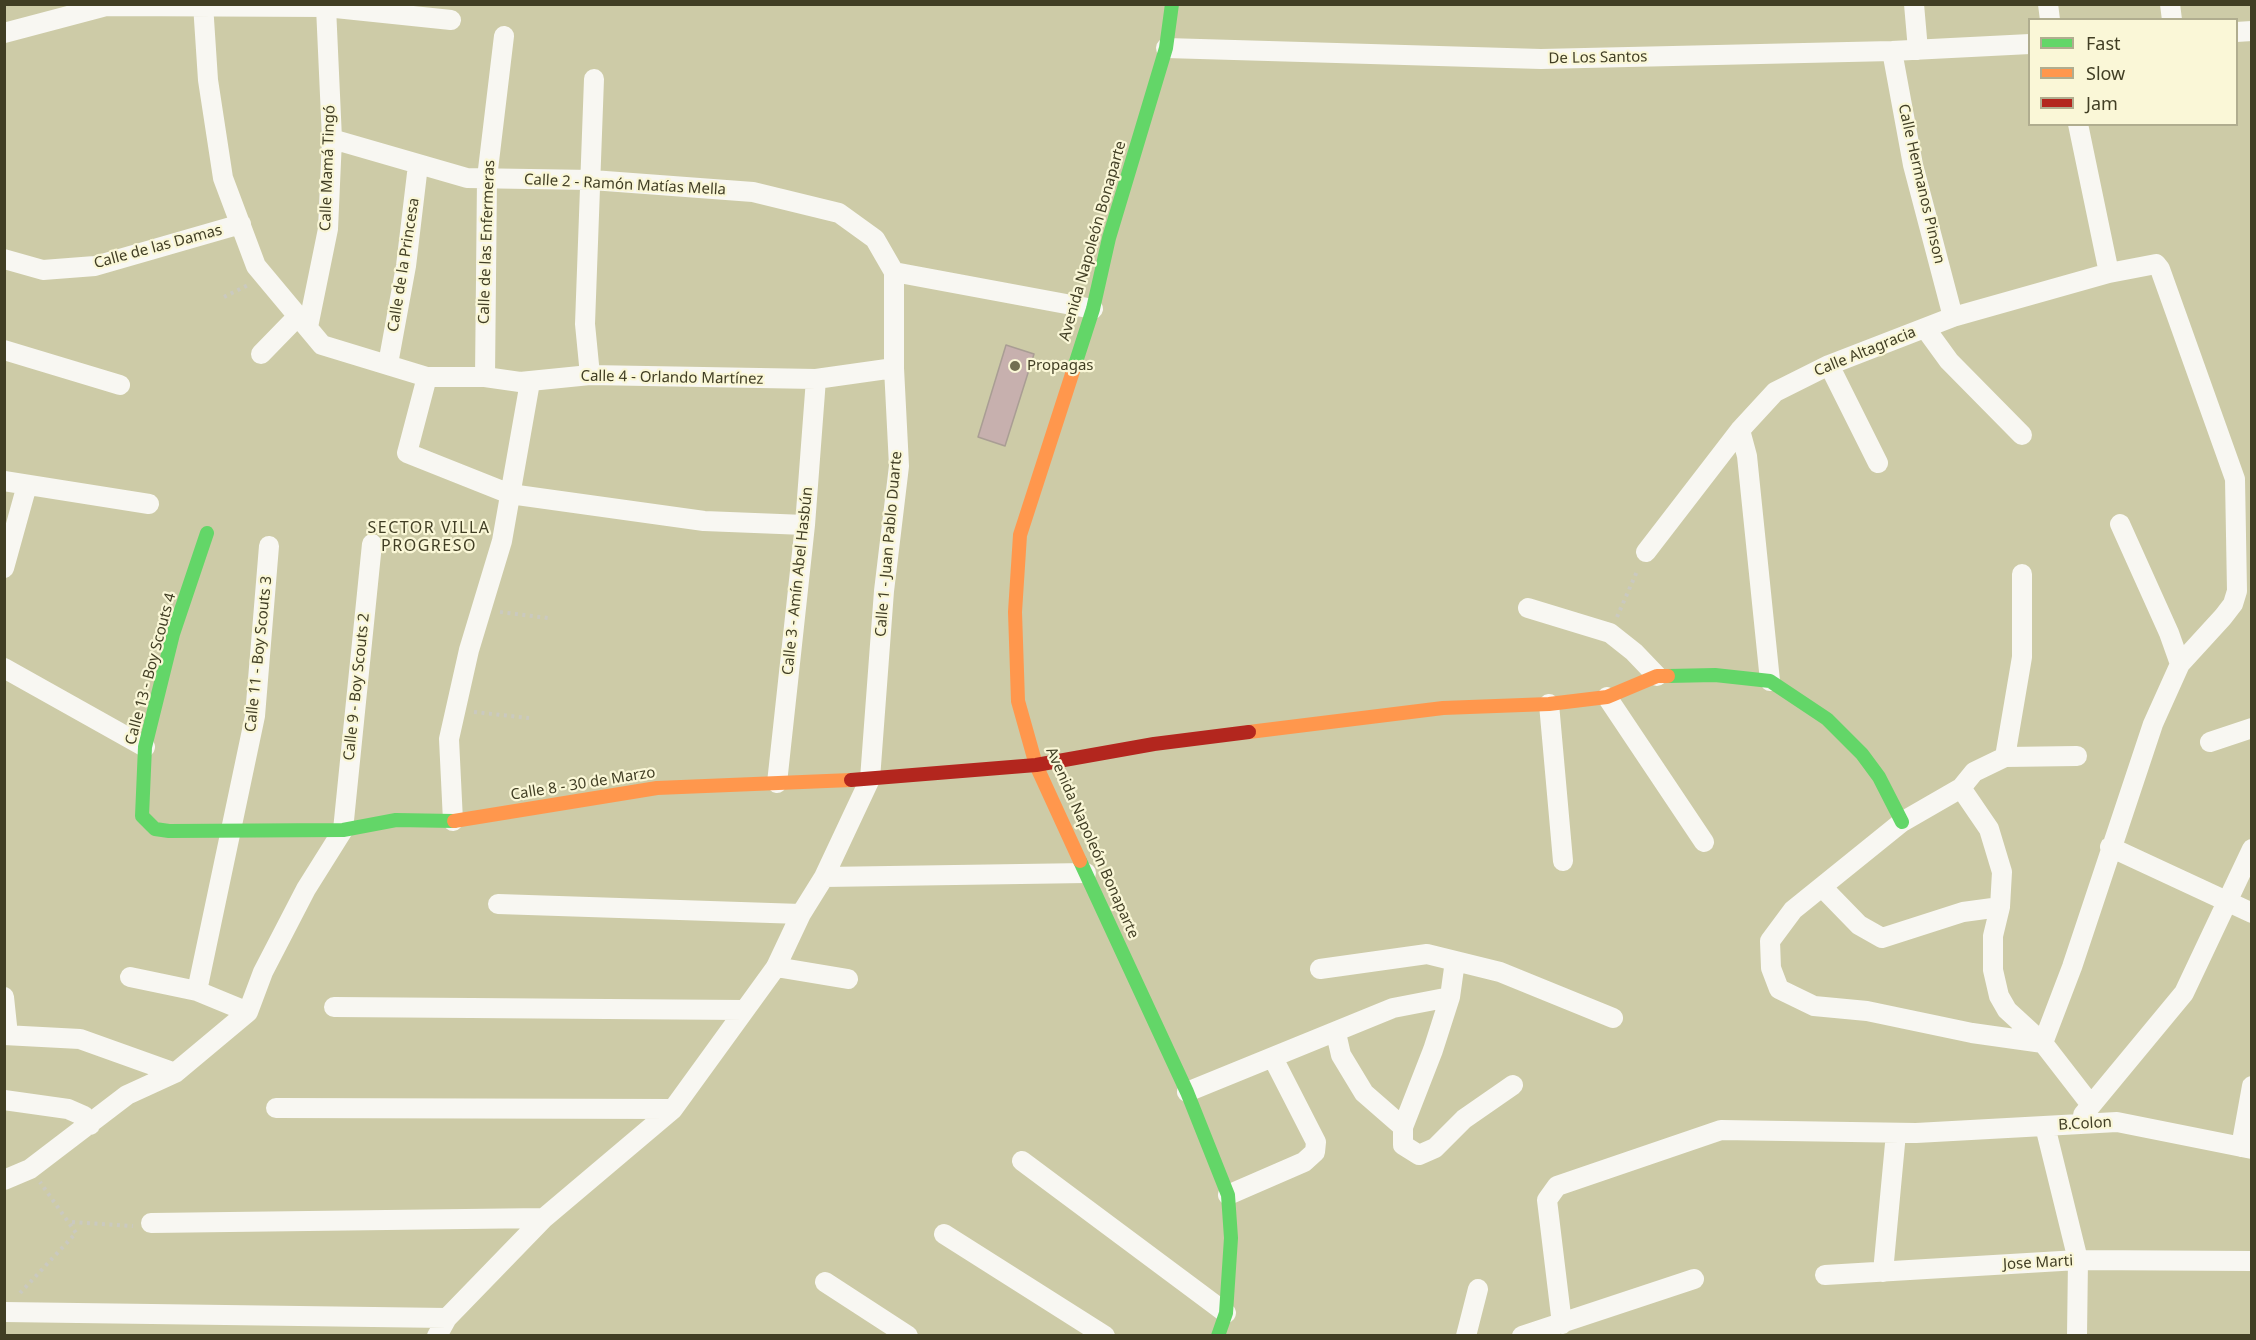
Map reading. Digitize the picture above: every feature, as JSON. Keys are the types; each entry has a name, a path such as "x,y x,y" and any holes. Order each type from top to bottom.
{"street":[{"name":"Avenida Napoleón Bonaparte","path":"1172,4 1166,48 1109,238 1093,309 1020,535 1015,612 1018,701 1036,765 1187,1092 1228,1195 1231,1238 1226,1313 1218,1335"},
{"path":"1914,4 1918,50"},
{"name":"Calle 4 - Orlando Martínez","path":"203,5 207,80 223,178 256,266 322,345 426,377 484,377 530,382 590,375 816,379 894,368"},
{"path":"4,33 106,6 326,7 451,20"},
{"name":"Calle Mamá Tingó","path":"303,321 328,229 332,139 326,7"},
{"name":"Calle de las Enfermeras","path":"484,377 487,178 504,36"},
{"name":"De Los Santos","path":"1166,48 1540,59 1892,51 2028,44"},
{"name":"Calle Hermanos Pinson","path":"1892,51 1913,165 1953,316"},
{"path":"590,375 585,324 594,79"},
{"path":"2078,126 2109,273"},
{"name":"Calle 2 - Ramón Matías Mella","path":"332,139 467,178 592,180 753,192 839,213 875,239 894,272"},
{"name":"Calle de la Princesa","path":"388,364 406,266 418,165"},
{"name":"Calle de las Damas","path":"4,259 43,270 95,266 241,224"},
{"name":"Calle Altagracia","path":"1646,552 1740,430 1775,392 1829,365 1953,316 2109,273 2156,264 2160,269 2243,478"},
{"path":"894,272 1093,309"},
{"name":"Calle 1 - Juan Pablo Duarte","path":"870,779 884,591 899,466 894,368 894,272"},
{"path":"261,354 303,321"},
{"path":"1925,328 1949,361 2022,435"},
{"path":"4,350 120,385"},
{"path":"1829,365 1878,463"},
{"path":"426,377 407,453 510,494 704,521 805,525"},
{"name":"Calle 3 - Amín Abel Hasbún","path":"777,783 805,525 816,379"},
{"path":"453,821 449,739 481,609 502,541 530,382"},
{"path":"1740,430 1746,456 1770,681"},
{"path":"2043,1043 2072,967 2110,847 2153,724 2180,664 2233,604 2237,591 2243,478"},
{"path":"4,481 149,504"},
{"path":"4,568 8,539 27,485"},
{"path":"2120,524 2169,633 2180,664"},
{"name":"Calle 13 - Boy Scouts 4","path":"142,816 145,747 173,634 207,533"},
{"name":"Calle 9 - Boy Scouts 2","path":"343,830 372,544"},
{"name":"Calle 11 - Boy Scouts 3","path":"197,991 255,716 269,546"},
{"path":"2005,757 2022,657 2022,574"},
{"path":"1528,608 1610,633 1634,652 1657,676 1715,675 1770,681 1827,719 1862,754 1879,777 1902,822"},
{"path":"4,668 145,747"},
{"name":"Calle 8 - 30 de Marzo","path":"142,816 155,829 232,832 343,830 396,820 453,821 657,788 870,779 1036,765 1154,744 1443,708 1549,704 1607,697 1657,676"},
{"path":"1607,697 1704,842"},
{"path":"1549,704 1563,861"},
{"path":"2210,742 2252,728"},
{"path":"2043,1043 1867,1011 1814,1006 1779,989 1771,968 1770,941 1793,910 1902,822 1961,788 1974,772 2005,757 2077,756"},
{"path":"437,1335 447,1318 544,1218 673,1109 776,967 801,914 824,877 870,779"},
{"path":"1961,788 1989,829 2002,872 2000,907 1993,947 1993,970 1999,996 2007,1010 2043,1043 2091,1106"},
{"path":"4,1180 30,1169 127,1095 176,1073 248,1012 263,972 300,899 343,830"},
{"path":"2110,847 2252,913"},
{"path":"2076,1124 2184,993 2252,849"},
{"path":"824,877 1086,873"},
{"path":"1822,886 1859,925 1882,938 1964,912 2000,907"},
{"path":"498,904 801,914"},
{"path":"1320,969 1427,954 1500,972 1614,1018"},
{"path":"1455,962 1450,997 1433,1050 1403,1127 1403,1145 1419,1155 1435,1148 1464,1119 1513,1085"},
{"path":"776,967 848,979"},
{"path":"130,977 197,991 248,1012"},
{"path":"4,997 6,1035 80,1040 176,1073"},
{"path":"1187,1092 1393,1008 1450,997"},
{"path":"334,1007 744,1010"},
{"path":"1336,1033 1341,1055 1364,1093 1403,1127"},
{"path":"1228,1195 1304,1162 1315,1152 1316,1142 1273,1058"},
{"path":"2246,1148 2252,1086"},
{"path":"4,1100 68,1109 84,1116 90,1125"},
{"path":"276,1108 673,1109"},
{"name":"B.Colon","path":"1563,1324 1546,1200 1557,1186 1721,1130 1916,1133 2117,1122 2246,1148"},
{"path":"2045,1126 2078,1260 2077,1335"},
{"path":"1883,1272 1896,1133"},
{"path":"1022,1161 1226,1313"},
{"path":"151,1223 544,1218"},
{"path":"944,1234 1105,1335"},
{"name":"Jose Marti","path":"1825,1275 2078,1260 2252,1261"},
{"path":"1522,1335 1563,1324 1694,1279"},
{"path":"825,1282 908,1335"},
{"path":"1466,1335 1478,1289"},
{"path":"8,1306 447,1318"}],"path":[{"path":"225,297 265,277"},
{"path":"1610,633 1646,552"},
{"path":"481,609 548,618"},
{"path":"455,710 529,718"},
{"path":"8,1306 74,1237 76,1228 30,1169"},
{"path":"71,1222 137,1227 151,1223"}],"building":[{"path":"1006,345 1034,354 1005,446 978,437"}],"traffic: fast":[{"path":"1074,368 1093,309 1109,238 1166,48 1172,4"},
{"path":"207,533 173,634 145,747 142,816 155,829 169,831 343,830 396,820 454,821"},
{"path":"1668,676 1715,675 1770,681 1827,719 1862,754 1879,777 1902,822"},
{"path":"1080,861 1187,1092 1228,1195 1231,1238 1226,1313 1218,1336"}],"traffic: slow":[{"path":"1074,368 1020,535 1015,612 1018,701 1036,765 1080,861"},
{"path":"1249,732 1443,708 1549,704 1607,697 1657,676 1668,676"},
{"path":"454,821 657,788 851,780"}],"traffic: jam":[{"path":"851,780 1036,765 1154,744 1249,732"}],"place":[{"name":"Propagas","path":"1015,366"}],"district":[{"name":"SECTOR VILLA PROGRESO","path":"429,537"}]}
